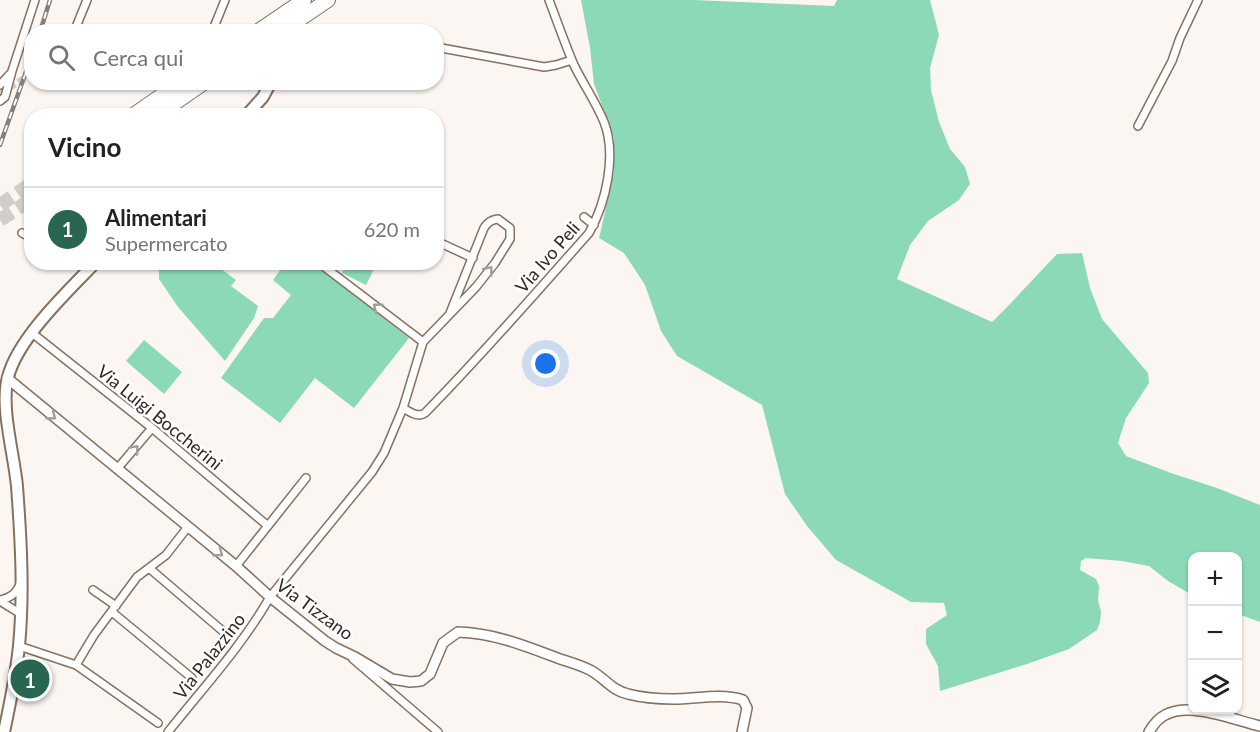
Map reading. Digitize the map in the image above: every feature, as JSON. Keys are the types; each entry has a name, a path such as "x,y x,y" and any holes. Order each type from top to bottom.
{"highway":[{"path":"269,24 304,0"},
{"path":"293,24 328,0"},
{"path":"144,108 169,90"},
{"path":"168,108 193,90"}],"main road":[{"path":"253,108 266,90"},
{"path":"4,732 19,646 22,579 16,484 3,402 7,378 19,351 32,333 89,270"}],"street":[{"path":"27,24 35,0"},
{"path":"77,24 87,0"},
{"path":"215,24 225,0"},
{"name":"Via Ivo Peli","path":"403,408 422,416 459,379 594,225 606,187 610,162 609,141 604,122 572,60 549,0"},
{"path":"1138,126 1172,61 1198,0"},
{"path":"0,101 5,97 24,34"},
{"path":"444,48 544,67 572,60"},
{"path":"0,85 12,71"},
{"path":"584,217 594,225"},
{"path":"328,270 423,342 476,287 510,239 510,228 498,219 488,222 450,313"},
{"path":"444,245 473,258"},
{"name":"Via Luigi Boccherini","path":"32,333 268,526"},
{"name":"Via Palazzino","path":"168,732 257,620 270,597 372,472 384,453 403,408 423,342"},
{"name":"Via Tizzano","path":"7,378 324,640 392,679 421,681 430,674 443,643 458,632 492,636 589,669 611,687 625,693 662,699 724,697 743,700 747,708 742,732"},
{"path":"117,469 152,429"},
{"path":"236,566 306,478"},
{"path":"76,664 94,635 137,577 166,555 187,528"},
{"path":"149,568 225,633"},
{"path":"1,600 14,595 22,579"},
{"path":"93,590 192,678"},
{"path":"1,600 21,608"},
{"path":"1,600 21,608"},
{"path":"19,646 76,664 158,723"},
{"path":"344,652 438,732"},
{"path":"1149,732 1156,721 1165,715 1189,710 1260,726"}],"green space":[{"path":"581,0 693,0 834,6 837,0 930,0 939,35 930,68 931,90 939,122 950,149 965,167 970,184 959,200 928,221 910,245 897,279 992,322 1057,254 1082,253 1090,288 1102,319 1148,373 1149,383 1126,418 1118,443 1126,456 1260,505 1260,622 1242,615 1242,552 1188,552 1188,593 1149,566 1086,558 1081,561 1080,570 1096,579 1099,586 1098,600 1101,612 1097,630 1069,649 940,691 938,666 926,644 926,629 947,615 944,603 911,602 836,560 807,526 785,494 762,405 677,356 661,331 645,285 624,253 599,238 614,172 614,138 594,84"},
{"path":"158,270 222,270 236,280 231,286 258,306 254,318 225,361 178,307 159,279"},
{"path":"280,270 322,270 409,338 354,408 315,378 280,423 221,378 264,318 273,318 291,295 273,280"},
{"path":"343,270 374,270 366,285 342,273"},
{"path":"144,340 182,372 164,394 126,361"}],"tunnel":[{"path":"0,93 24,79"},
{"path":"0,205 24,188"},
{"path":"0,220 24,204"}],"railway":[{"path":"42,24 50,0"},
{"path":"0,145 24,78"}],"place":[{"name":"Alimentari","path":"30,679"}]}
